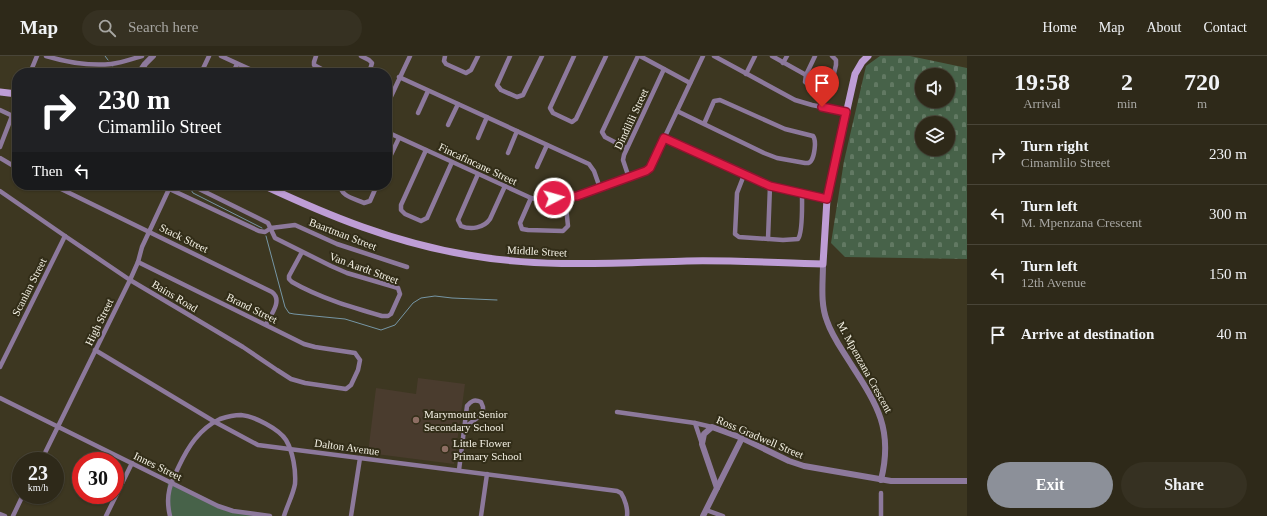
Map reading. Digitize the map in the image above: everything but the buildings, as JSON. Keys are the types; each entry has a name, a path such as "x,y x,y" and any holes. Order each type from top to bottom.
{"main road":[{"name":"M. Mpenzana Crescent","path":"823,264 827,199 855,74 862,62 868,56"},
{"path":"0,92 12,93"},
{"name":"Middle Street","path":"274,190 326,214 363,228 422,246 468,256 561,264 689,261 823,264"}],"street":[{"path":"32,68 37,56"},
{"path":"46,56 62,61 112,64 142,56"},
{"path":"142,68 153,56"},
{"path":"203,68 209,56"},
{"path":"221,56 246,68"},
{"path":"316,56 314,62 315,66 319,68"},
{"path":"361,56 372,63 370,68"},
{"path":"392,94 410,56"},
{"path":"445,56 444,61 446,64 466,73 470,70 478,56"},
{"path":"510,56 497,85 501,90 518,97 523,95 542,56"},
{"path":"574,56 550,108 553,113 572,122 576,119 606,56"},
{"path":"626,148 605,137 602,132 639,56 690,83"},
{"name":"Fincafincane Street","path":"392,134 531,198 541,200 577,196 629,178 650,168 703,56"},
{"path":"714,56 795,100 846,112"},
{"path":"746,74 755,56"},
{"path":"772,56 806,75"},
{"path":"784,63 787,56"},
{"path":"815,56 805,79 808,84 823,88 830,87 832,84 836,62 835,58 832,56"},
{"path":"235,68 237,64"},
{"name":"Dindilili Street","path":"629,178 623,159 626,148 664,69"},
{"path":"399,78 487,117 591,166 600,188"},
{"path":"418,113 428,90"},
{"path":"677,111 770,156 805,164 812,160 816,142 814,136 784,129 720,100 714,101 704,124"},
{"path":"448,125 458,104"},
{"path":"0,110 12,116"},
{"path":"478,138 487,117"},
{"path":"0,147 12,121"},
{"path":"508,153 517,131"},
{"path":"392,153 399,138"},
{"path":"664,138 770,186 827,199"},
{"path":"537,167 547,145"},
{"path":"426,150 401,204 401,210 405,214 420,221 427,218 452,162"},
{"path":"0,158 12,165"},
{"path":"478,174 458,220 461,226 472,229 487,223 505,186"},
{"path":"744,175 736,193 735,234 742,238 799,238 802,194"},
{"path":"768,239 770,186"},
{"name":"Stack Street","path":"64,190 274,293 277,301 266,324"},
{"name":"High Street","path":"46,452 130,280 138,262 142,247 168,190"},
{"name":"Baartman Street","path":"173,190 257,230 265,232 271,228 296,226 337,244 407,267"},
{"path":"201,190 268,223 271,228"},
{"path":"340,190 342,193 364,203 370,201 375,190"},
{"name":"Bains Road","path":"1,193 130,280 243,347 291,379 305,383 344,389 350,386 357,376 360,360"},
{"path":"531,198 520,223 522,229 563,231 568,226 565,197"},
{"name":"Van Aardt Street","path":"271,228 275,238 302,252 347,273 398,288 400,294 391,314 389,316 382,316 330,301 292,282 289,276 302,252"},
{"name":"Scanlan Street","path":"0,367 64,236"},
{"name":"Brand Street","path":"138,262 310,346 355,353 360,360"},
{"name":"M. Mpenzana Crescent","path":"823,264 824,314 834,338 877,408 883,422 886,451 881,480"},
{"name":"Dalton Avenue","path":"95,350 215,422 257,445 459,470 621,493 627,508 627,516"},
{"name":"Innes Street","path":"0,398 228,510 270,516"},
{"path":"459,470 467,406 474,400 480,402 483,407 482,414 465,427"},
{"name":"Ross Gradwell Street","path":"617,412 695,423 712,427 742,438 790,461 804,466 881,480 967,481"},
{"path":"170,516 168,492 171,482 190,445 198,435 215,422 234,416 248,416 277,431 290,448 294,462 295,481 284,516"},
{"path":"695,423 717,488"},
{"path":"702,444 704,434 712,427"},
{"path":"702,516 742,438"},
{"path":"351,516 360,458"},
{"path":"106,516 132,463"},
{"path":"482,516 487,474"},
{"path":"881,493 881,516"},
{"path":"13,516 19,504"},
{"path":"706,510 723,516"},
{"path":"0,514 5,516"}],"shaded area":[{"name":"Marymount Senior Secondary School","path":"418,378 465,384 454,464 368,453 376,388 416,394"}],"green space":[{"path":"880,56 910,56 967,68 967,259 845,257 831,243 844,161 866,66"},
{"path":"168,482 226,511 265,516 170,516 167,492"}],"waterway":[{"path":"105,56 108,60"},
{"path":"191,190 193,193 262,228"},
{"path":"266,236 285,307 289,313 345,319 381,330 395,325 413,303 421,298 435,296 497,300"}],"place":[{"name":"Marymount Senior Secondary School","path":"416,420"},
{"name":"Little Flower Primary School","path":"445,449"}],"route":[{"path":"554,198 577,196 646,171 650,168 664,138 759,182 770,186 827,199 846,112 822,107"}]}
